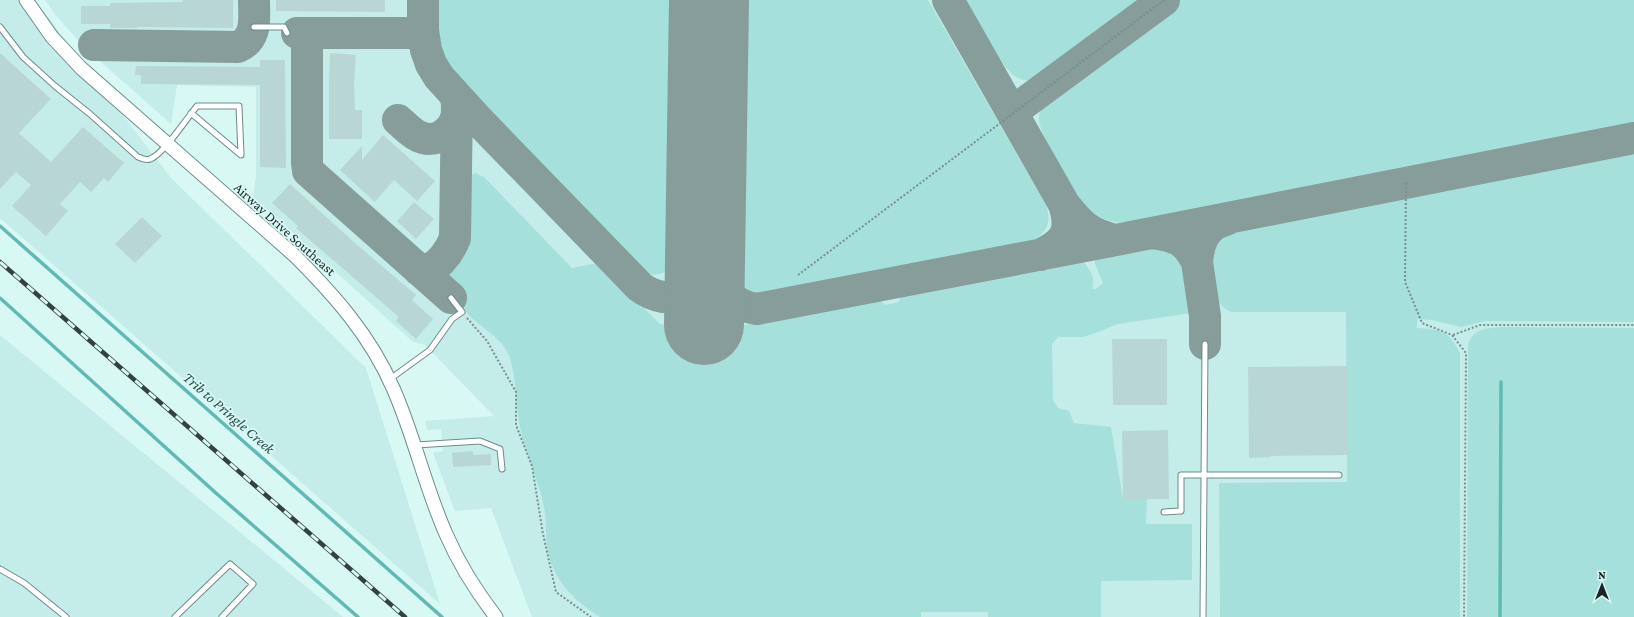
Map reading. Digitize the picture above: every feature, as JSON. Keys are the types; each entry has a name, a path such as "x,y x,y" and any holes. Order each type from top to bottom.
{"street":[{"name":"Airway Drive Southeast","path":"26,0 52,37 81,68 294,255 320,280 357,325 389,379 415,445 435,506 448,539 470,580 496,617"}],"lane":[{"path":"0,27 23,57 138,157 149,160 158,154 167,144 191,113 197,106 239,106 241,155 191,113"},
{"path":"254,27 284,28 288,33"},
{"path":"389,379 430,350 452,319 462,312 451,298"},
{"path":"1203,617 1205,344"},
{"path":"415,445 480,441 500,449 502,469"},
{"path":"1164,512 1182,511 1181,475 1339,475"},
{"path":"175,617 230,564 253,584 222,617"},
{"path":"0,569 24,583 66,617"}],"path":[{"path":"798,275 1164,0"},
{"path":"1406,183 1405,282 1422,323 1452,335 1466,353 1464,617"},
{"path":"462,312 487,341 516,392 516,425 532,466 543,534 556,592 591,617"},
{"path":"1452,335 1480,325 1634,325"}],"shaded area":[{"path":"0,0 35,0 171,178 366,368 440,604 0,218"},
{"path":"45,0 1634,0 1634,617 532,617 491,508 455,511 433,453 443,451 441,429 427,430 425,421 494,416 425,345 413,342 253,197 256,177 256,87 177,85 171,124 85,48 53,12"},
{"path":"437,0 681,0 678,252 676,262 671,268 656,275 648,273 644,270 459,79 451,69 441,51 437,33"},
{"path":"736,0 928,0 1046,205 1048,211 1048,222 1045,230 1032,242 776,291 759,292 742,286 733,266"},
{"path":"966,0 1147,0 1045,76 1035,80 1023,80 1010,72 996,54"},
{"path":"1179,0 1634,0 1634,124 1135,222 1124,223 1109,220 1094,213 1083,202 1072,187 1041,127 1039,121 1040,110 1050,96"},
{"path":"1634,153 1634,322 1485,321 1461,327 1432,320 1417,319 1417,328 1433,329 1443,332 1448,335 1460,353 1460,617 1220,617 1219,483 1347,482 1346,312 1231,312 1221,305 1215,285 1211,258 1213,246 1217,240 1225,234 1235,230"},
{"path":"475,173 484,177 572,268 598,263 660,324 668,325 744,325 879,300 886,305 899,302 901,295 1082,260 1092,276 1093,289 1096,289 1103,283 1095,264 1095,258 1131,250 1159,246 1170,249 1179,256 1186,272 1189,286 1191,313 1118,324 1083,337 1058,337 1052,344 1053,400 1058,408 1069,411 1074,423 1111,427 1123,499 1147,499 1146,524 1192,524 1192,580 1101,581 1101,617 988,617 988,612 921,612 921,617 600,617 581,603 565,588 554,569 550,558 547,547 544,508 522,436 518,418 514,375 507,351 497,339 467,313 460,296 446,282 443,276 442,267 451,259 461,241 463,184 468,177"},
{"path":"1501,327 1634,328 1634,617 1467,617 1468,344 1477,332 1485,329"},
{"path":"0,335 343,617 0,617"}],"building":[{"path":"183,0 233,0 233,28 110,28 110,24 81,24 81,6 110,6 110,3 183,2"},
{"path":"276,0 385,0 385,12 276,11"},
{"path":"0,53 51,99 19,133 51,162 83,127 124,163 108,182 104,178 91,192 80,182 60,204 68,211 46,236 12,206 31,185 16,172 0,189"},
{"path":"330,53 356,55 354,83 355,110 362,110 362,139 329,139"},
{"path":"260,60 285,60 286,168 260,167 260,85 141,84 141,75 135,75 136,66 260,67"},
{"path":"383,135 435,181 417,201 394,180 375,202 340,170 362,146 362,160"},
{"path":"290,184 355,243 416,295 412,300 433,319 416,339 396,321 399,317 296,228 298,226 272,203"},
{"path":"414,202 434,219 416,239 397,221"},
{"path":"142,217 162,236 135,263 115,244"},
{"path":"1112,339 1167,339 1167,405 1113,405"},
{"path":"1347,366 1348,455 1271,456 1249,458 1248,367"},
{"path":"1168,430 1169,499 1123,499 1122,431"},
{"path":"473,451 473,455 491,454 491,465 453,467 452,453"}],"waterway":[{"name":"Trib to Pringle Creek","path":"0,226 442,617"},
{"name":"Trib to Pringle Creek","path":"0,298 217,494 358,617"},
{"path":"1500,617 1501,382"}],"taxiway":[{"path":"94,45 238,47 244,43 252,33 254,27 254,0"},
{"path":"423,0 423,30 426,50 431,64 439,77 480,122 640,287 656,295 663,297 675,297 687,291 705,269 727,295 741,304 757,309 1634,138"},
{"path":"948,0 1064,204"},
{"path":"1012,112 1164,0"},
{"path":"297,33 413,33 420,28 423,21"},
{"path":"318,33 311,35 307,42 308,171 451,298"},
{"path":"419,270 431,269 436,265 446,255 455,238 457,102 455,96"},
{"path":"398,120 418,136 431,139 437,138 448,131 457,114"},
{"path":"1040,255 1056,246 1065,236 1068,222 1064,204 1075,218 1086,228 1099,235 1116,240"},
{"path":"1152,233 1179,240 1189,249 1197,262 1198,252 1206,232 1216,224 1228,219"},
{"path":"1197,262 1205,316 1205,344"}],"runway":[{"path":"704,325 709,0"}],"railway":[{"path":"0,262 405,617"}]}
